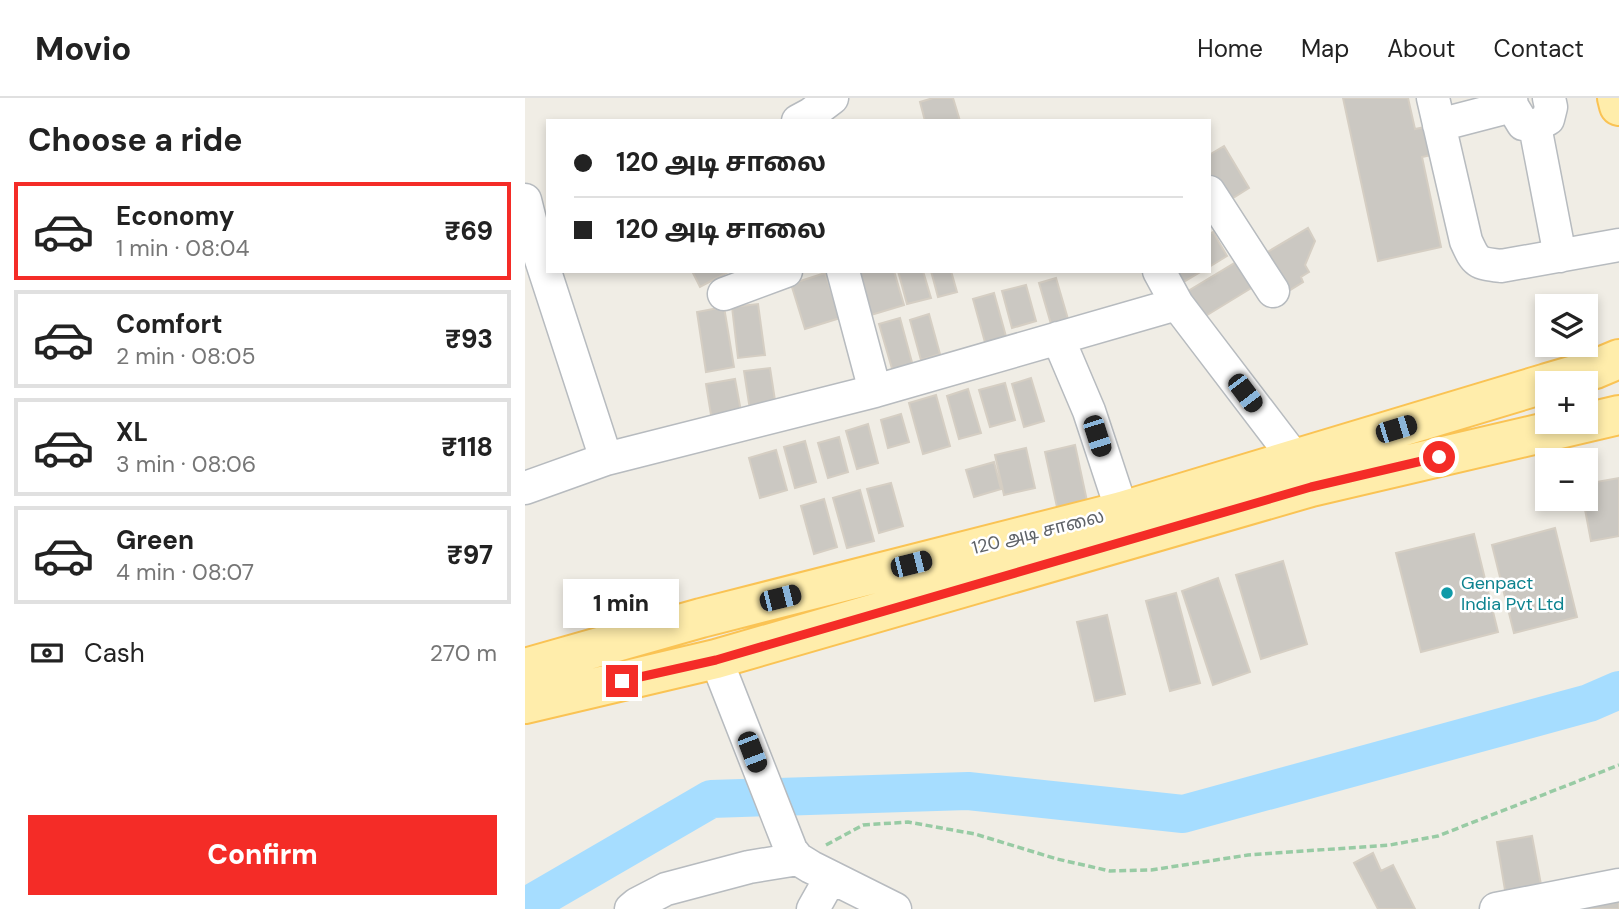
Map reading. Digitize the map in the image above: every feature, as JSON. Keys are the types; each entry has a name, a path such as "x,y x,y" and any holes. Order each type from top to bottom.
{"main road":[{"path":"1617,98 1619,106"},
{"name":"120 அடி சாலை","path":"1588,371 1619,359"},
{"name":"120 அடி சாலை","path":"525,704 716,660 1303,473 1535,387"},
{"name":"120 அடி சாலை","path":"525,668 701,618 1122,511 1303,473 1619,415"},
{"path":"591,649 599,687"}],"street":[{"path":"1549,98 1551,107 1548,119 1535,126 1523,124 1511,102 1436,111 1466,241 1473,257 1483,264 1501,266 1619,245"},
{"path":"1535,126 1560,256"},
{"path":"1211,195 1273,291"},
{"path":"525,200 536,243 606,458"},
{"path":"724,294 781,273"},
{"path":"844,273 875,391"},
{"path":"1160,273 1178,304 1303,473"},
{"path":"525,488 606,458 875,391 1178,304"},
{"path":"1058,338 1089,411 1122,511"},
{"path":"716,660 795,855 831,877 895,909"},
{"path":"631,909 666,890 795,855"},
{"path":"813,909 831,877"},
{"path":"1496,909 1619,885"}],"path":[{"path":"795,855 863,825 908,822 975,834 1057,859 1110,871 1150,870 1262,853 1390,845 1438,836 1619,765"}],"building":[{"path":"933,98 953,98 959,119 924,119 920,102"},
{"path":"1343,98 1408,98 1415,129 1435,125 1441,153 1422,157 1441,247 1378,261"},
{"path":"1224,146 1249,188 1225,203 1211,179 1211,154"},
{"path":"1308,228 1315,241 1305,265 1309,272 1301,277 1303,282 1282,295 1259,257"},
{"path":"1213,232 1227,256 1211,266"},
{"path":"1238,261 1253,287 1204,317 1188,291"},
{"path":"693,273 726,273 700,287"},
{"path":"825,273 840,318 805,329 791,284"},
{"path":"860,273 895,273 904,305 871,315"},
{"path":"899,273 924,273 931,298 907,304"},
{"path":"932,273 952,273 957,292 938,297"},
{"path":"1174,273 1199,273 1180,284"},
{"path":"1056,278 1068,319 1051,324 1039,283"},
{"path":"1026,285 1036,321 1012,328 1002,291"},
{"path":"994,293 1007,340 986,346 973,299"},
{"path":"758,304 765,355 738,358 732,307"},
{"path":"724,307 734,367 706,372 697,312"},
{"path":"929,314 940,354 921,360 910,320"},
{"path":"900,318 913,366 893,372 879,324"},
{"path":"770,368 776,407 750,410 744,371"},
{"path":"1031,378 1044,421 1024,427 1012,384"},
{"path":"735,379 742,417 712,421 706,384"},
{"path":"1005,383 1015,420 990,427 979,390"},
{"path":"968,389 981,433 959,439 947,396"},
{"path":"936,395 950,446 923,454 909,403"},
{"path":"901,414 909,442 888,448 881,420"},
{"path":"868,424 878,463 857,469 846,431"},
{"path":"839,437 848,472 828,478 818,443"},
{"path":"805,441 816,482 795,488 784,447"},
{"path":"1075,445 1087,501 1057,507 1045,452"},
{"path":"1026,448 1035,488 1004,495 995,455"},
{"path":"776,450 787,490 760,498 749,458"},
{"path":"994,462 1001,489 974,497 966,470"},
{"path":"1619,478 1619,536 1591,541 1585,511 1598,511 1598,482"},
{"path":"891,483 903,526 879,533 867,489"},
{"path":"860,490 874,541 847,548 833,498"},
{"path":"824,499 837,547 814,554 801,506"},
{"path":"1555,528 1577,617 1514,633 1492,545"},
{"name":"Genpact India Pvt Ltd","path":"1474,534 1498,632 1421,652 1396,553"},
{"path":"1283,561 1307,644 1261,659 1236,575"},
{"path":"1218,578 1250,672 1213,685 1182,591"},
{"path":"1176,593 1200,683 1170,691 1146,601"},
{"path":"1107,615 1125,694 1095,701 1077,622"},
{"path":"1532,836 1542,890 1506,896 1497,842"},
{"path":"1373,853 1381,871 1393,865 1415,909 1378,909 1354,863"},
{"path":"1619,899 1619,909 1589,909 1588,904"}],"waterway":[{"path":"525,907 711,799 968,791 1183,814 1589,703 1619,690"}],"place":[{"name":"Genpact India Pvt Ltd","path":"1447,593"}],"route":[{"path":"622,681 716,660 1311,487 1439,457"}]}
